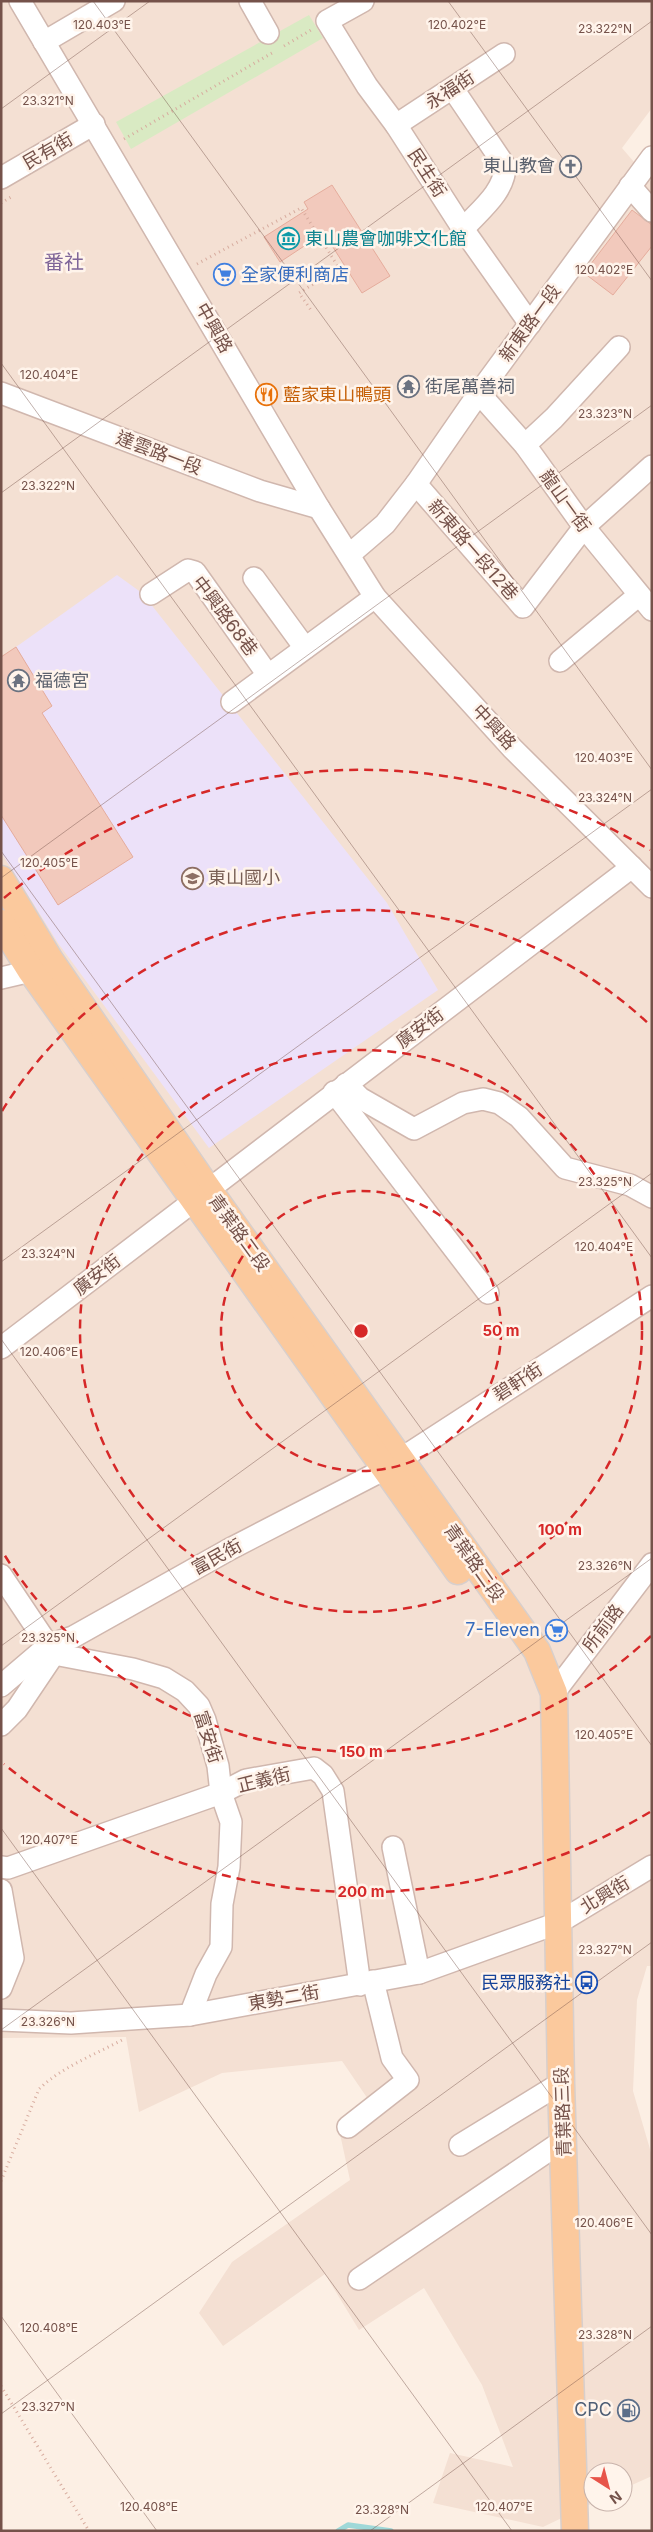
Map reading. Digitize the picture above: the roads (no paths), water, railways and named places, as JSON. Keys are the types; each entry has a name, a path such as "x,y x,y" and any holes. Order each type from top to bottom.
{"main road":[{"name":"青葉路二段","path":"1,879 40,966"},
{"name":"青葉路二段","path":"1,923 40,966 393,1463 537,1651 554,1693"},
{"name":"青葉路三段","path":"554,1693 562,2083 576,2531"}],"street":[{"name":"中興路","path":"20,1 109,148 319,508 375,597 512,748 645,877"},
{"path":"44,42 114,1"},
{"path":"250,1 268,33"},
{"name":"民生街","path":"363,1 326,21 367,86 396,125 463,229 530,324"},
{"name":"永福街","path":"396,125 504,54"},
{"path":"453,89 505,166 505,177 501,187 463,229"},
{"name":"民有街","path":"1,178 94,124"},
{"name":"新東路一段","path":"349,555 385,524 416,484 478,392 652,157"},
{"path":"630,186 652,211"},
{"path":"525,445 554,418 619,348"},
{"name":"龍山一街","path":"478,392 525,445 584,527 646,602"},
{"name":"達雲路一段","path":"1,393 260,491 319,508"},
{"path":"584,527 652,466"},
{"name":"新東路一段12巷","path":"416,484 522,607 584,527"},
{"name":"中興路68巷","path":"151,594 188,570 195,572 268,675"},
{"path":"254,578 305,648"},
{"path":"232,702 375,597"},
{"path":"560,661 646,602"},
{"name":"廣安街","path":"1,1348 340,1088 564,920 645,877"},
{"path":"1,978 40,966"},
{"path":"340,1088 414,1129 463,1103 483,1099 500,1103 519,1117 566,1168 630,1185 652,1197"},
{"path":"340,1088 488,1293"},
{"name":"碧軒街","path":"393,1463 652,1296"},
{"name":"富民街","path":"52,1650 230,1550 393,1463"},
{"name":"所前路","path":"554,1693 652,1564"},
{"path":"1,1575 52,1650"},
{"path":"1,1605 22,1608"},
{"path":"1,1686 52,1650"},
{"path":"1,1726 17,1709 52,1650"},
{"name":"富安街","path":"52,1650 164,1678 185,1691 199,1706 205,1720 218,1766 220,1792 231,1822 228,1867 222,1904 221,1947 206,1974 190,2016"},
{"name":"正義街","path":"1,1867 8,1868 220,1792 246,1780 314,1768 323,1775 333,1791 366,1983 392,2058 408,2080 348,2127"},
{"path":"393,1847 419,1972"},
{"name":"北興街","path":"558,1923 652,1866"},
{"path":"1,1890 13,1958 1,1988"},
{"name":"東勢二街","path":"1,2020 71,2023 190,2016 419,1972 558,1923"},
{"path":"460,2144 562,2083"},
{"path":"359,2280 564,2140"}],"waterway":[{"path":"338,2531 348,2525 391,2531"}],"place":[{"name":"東山教會","path":"571,166"},
{"name":"東山農會咖啡文化館","path":"289,239"},
{"name":"全家便利商店","path":"225,275"},
{"name":"街尾萬善祠","path":"409,387"},
{"name":"藍家東山鴨頭","path":"267,395"},
{"name":"福德宮","path":"19,681"},
{"name":"東山國小","path":"192,878"},
{"name":"7-Eleven","path":"556,1630"},
{"name":"民眾服務社","path":"587,1983"},
{"name":"CPC","path":"628,2410"}],"district":[{"name":"番社","path":"64,262"}]}
